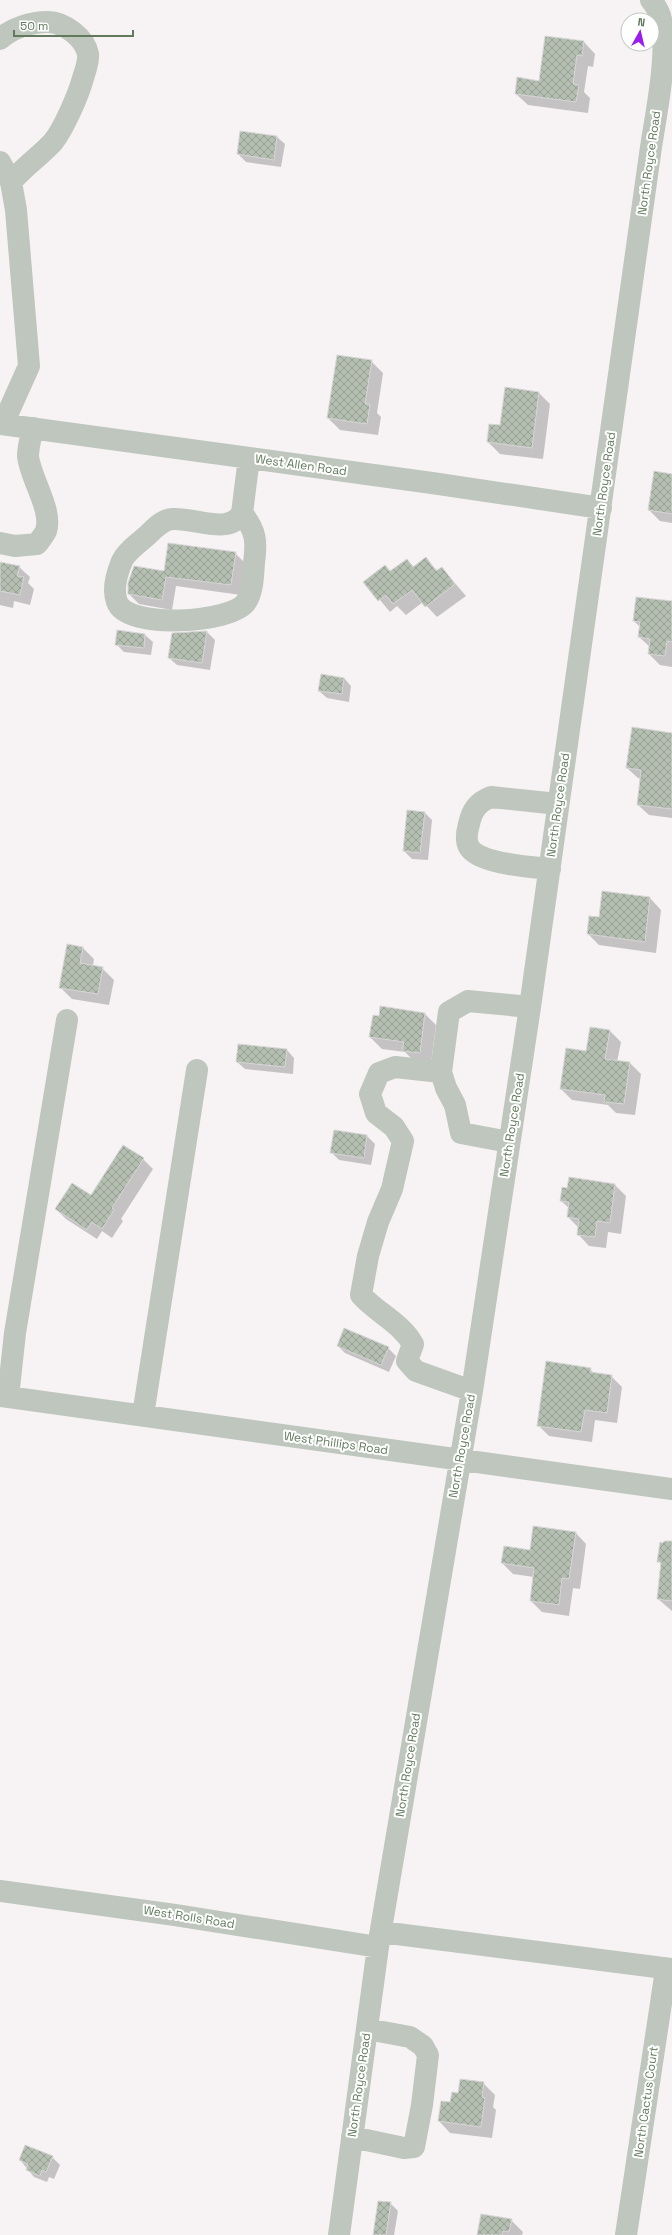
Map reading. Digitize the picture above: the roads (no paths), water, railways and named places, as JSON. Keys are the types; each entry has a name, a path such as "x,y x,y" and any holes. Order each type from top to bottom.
{"street":[{"name":"North Royce Road","path":"339,2235 379,1939 459,1460 472,1391 550,869 664,59 664,41 655,7"},
{"path":"0,39 7,33 30,24 49,22 66,28 82,40 88,55 83,79 73,105 54,141 26,164 11,182"},
{"path":"0,162 11,182 29,366 1,424"},
{"name":"West Allen Road","path":"1,424 601,508"},
{"path":"0,543 15,546 37,544 46,531 46,513 42,496 34,478 28,455 33,428"},
{"path":"242,512 252,526 256,542 251,588 246,602 235,610 214,616 186,619 142,619 126,612 117,603 115,589 117,574 123,559 160,523 172,519 229,524 238,520 242,512 249,458"},
{"path":"550,869 518,866 474,854 468,846 467,837 472,813 483,800 491,797 558,804"},
{"path":"509,1142 461,1133 455,1105 446,1088 441,1072 449,1012 468,1001 530,1007"},
{"path":"4,1396 67,1020"},
{"path":"441,1072 395,1067 379,1073 370,1094 376,1113 394,1127 403,1140 392,1189 378,1222 368,1256 361,1295 371,1306 405,1332 412,1344 407,1361 416,1371 472,1391"},
{"path":"143,1415 198,1070"},
{"name":"West Phillips Road","path":"4,1396 672,1489"},
{"name":"West Rolls Road","path":"0,1891 174,1915 379,1939 669,1970"},
{"name":"North Cactus Court","path":"626,2235 669,1970"},
{"path":"352,2136 404,2148 414,2147 422,2105 428,2055 423,2046 410,2037 367,2029"}]}
